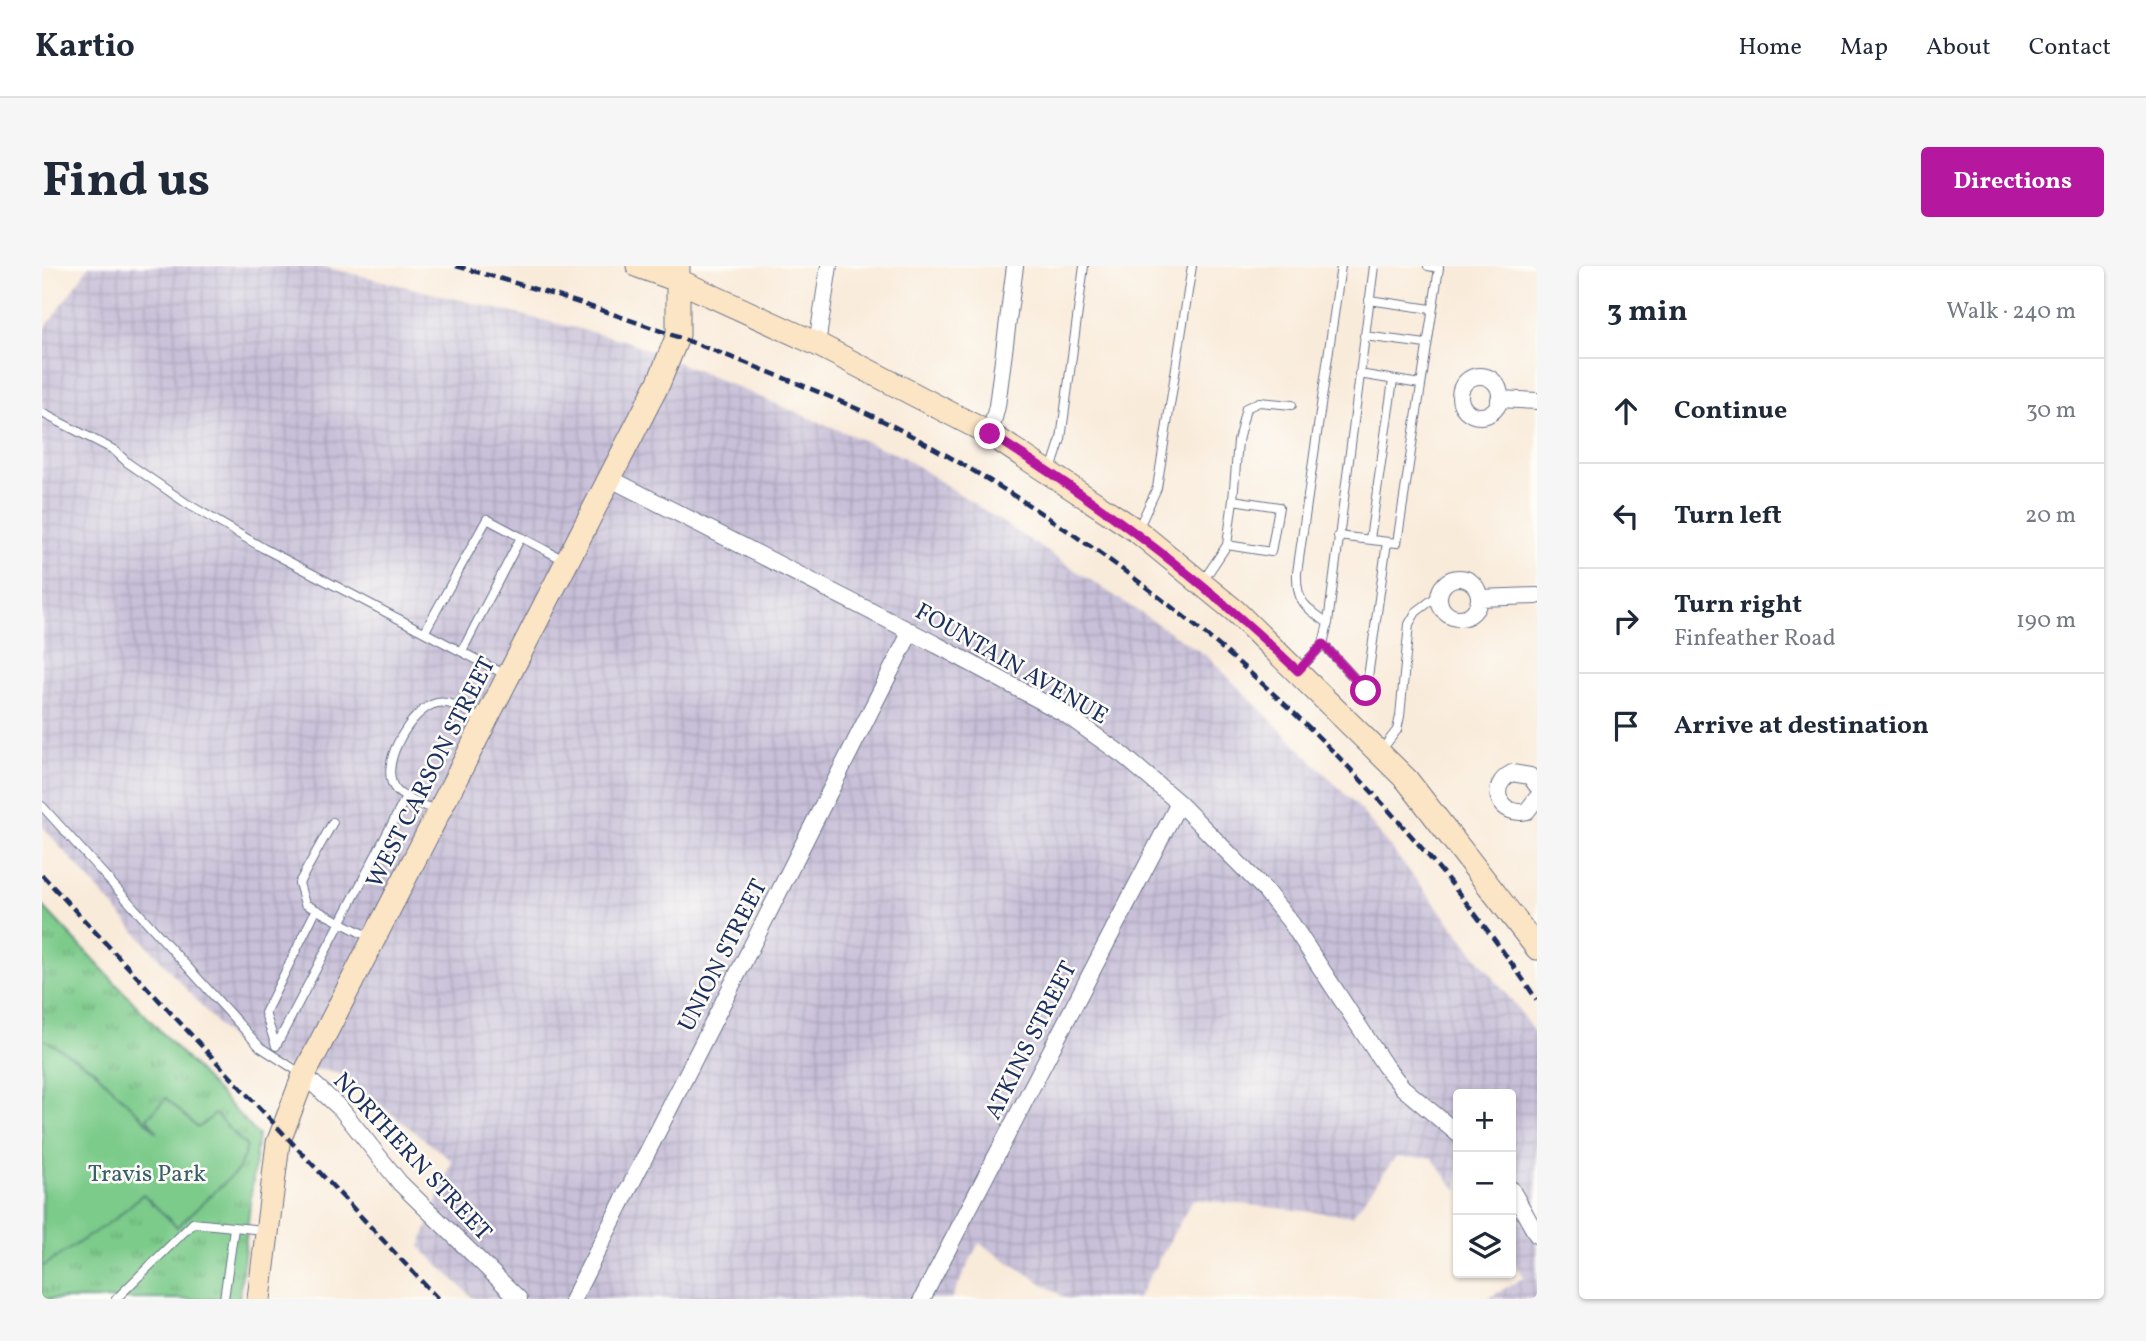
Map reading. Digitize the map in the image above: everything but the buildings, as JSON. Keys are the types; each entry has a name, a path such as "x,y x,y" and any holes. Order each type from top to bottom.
{"street":[{"path":"638,266 678,273 990,434 1050,471 1137,531 1202,584 1298,671 1380,752 1423,800 1536,943"},
{"path":"817,344 829,266"},
{"path":"990,434 997,406 1015,266"},
{"name":"WEST CARSON STREET","path":"259,1299 281,1129 304,1074 674,346 678,335 678,273"},
{"path":"1500,399 1537,401"},
{"name":"FOUNTAIN AVENUE","path":"609,478 911,631 1065,714 1124,757 1179,803 1264,889 1403,1088 1453,1130"},
{"path":"1465,579 1475,586 1480,598 1470,616 1457,618 1444,612 1440,594 1452,580 1465,579"},
{"path":"1480,598 1537,596"},
{"name":"UNION STREET","path":"573,1299 911,631"},
{"path":"1537,786 1530,776 1512,773 1501,780 1497,793 1501,805 1513,812 1527,811 1537,798"},
{"name":"ATKINS STREET","path":"922,1299 1179,803"},
{"name":"NORTHERN STREET","path":"304,1074 341,1109 400,1183 519,1299"},
{"path":"1516,1198 1537,1235"}],"lane":[{"path":"1050,471 1061,439 1084,266"},
{"path":"1137,531 1157,488 1192,266"},
{"path":"1328,623 1306,607 1296,593 1341,266"},
{"path":"1298,671 1323,644 1328,623 1374,266"},
{"path":"1338,536 1397,543 1439,268 1428,266"},
{"path":"1369,300 1431,309"},
{"path":"1364,336 1426,344"},
{"path":"1359,374 1420,384"},
{"path":"1370,538 1393,380"},
{"path":"1202,584 1227,545 1238,441 1246,408 1259,402 1292,405"},
{"path":"42,413 114,450 128,463 186,503 263,548 508,676"},
{"path":"1227,545 1271,552 1279,507 1233,500"},
{"path":"425,631 487,519 567,561"},
{"path":"462,651 521,537"},
{"path":"1323,644 1366,691 1387,542"},
{"path":"1380,752 1397,730 1401,716 1409,624 1416,612 1440,594"},
{"path":"439,812 397,791 388,770 414,716 437,703 449,702 485,722"},
{"path":"271,1055 406,797"},
{"path":"42,806 271,1055 304,1074"},
{"path":"333,822 299,884 304,904 373,939"},
{"path":"276,1046 265,1013 316,910"},
{"path":"116,1299 193,1223 267,1231"},
{"path":"224,1299 234,1228"}],"shaded area":[{"path":"89,266 321,266 624,340 903,457 1208,657 1359,808 1516,1006 1537,1037 1537,1299 1487,1299 1524,1277 1516,1266 1516,1089 1453,1089 1453,1185 1432,1158 1395,1158 1352,1216 1193,1199 1137,1299 1067,1299 979,1243 951,1299 474,1299 420,1247 452,1161 338,1072 251,1062 42,826 42,333"}],"green space":[{"name":"Travis Park","path":"42,905 258,1135 239,1299 42,1299"},
{"path":"42,1038 94,1070 158,1133 147,1118 166,1098 198,1128 215,1114 247,1147 238,1170 177,1227 143,1194 116,1218 42,1267"}],"railway":[{"path":"456,266 645,325 840,401 921,441 1012,494 1099,553 1183,616 1262,684 1338,756 1409,833 1476,915 1537,1000"},
{"path":"42,875 438,1299"}],"route":[{"path":"990,434 1050,471 1137,531 1235,611 1298,671 1323,644 1366,691"}]}
